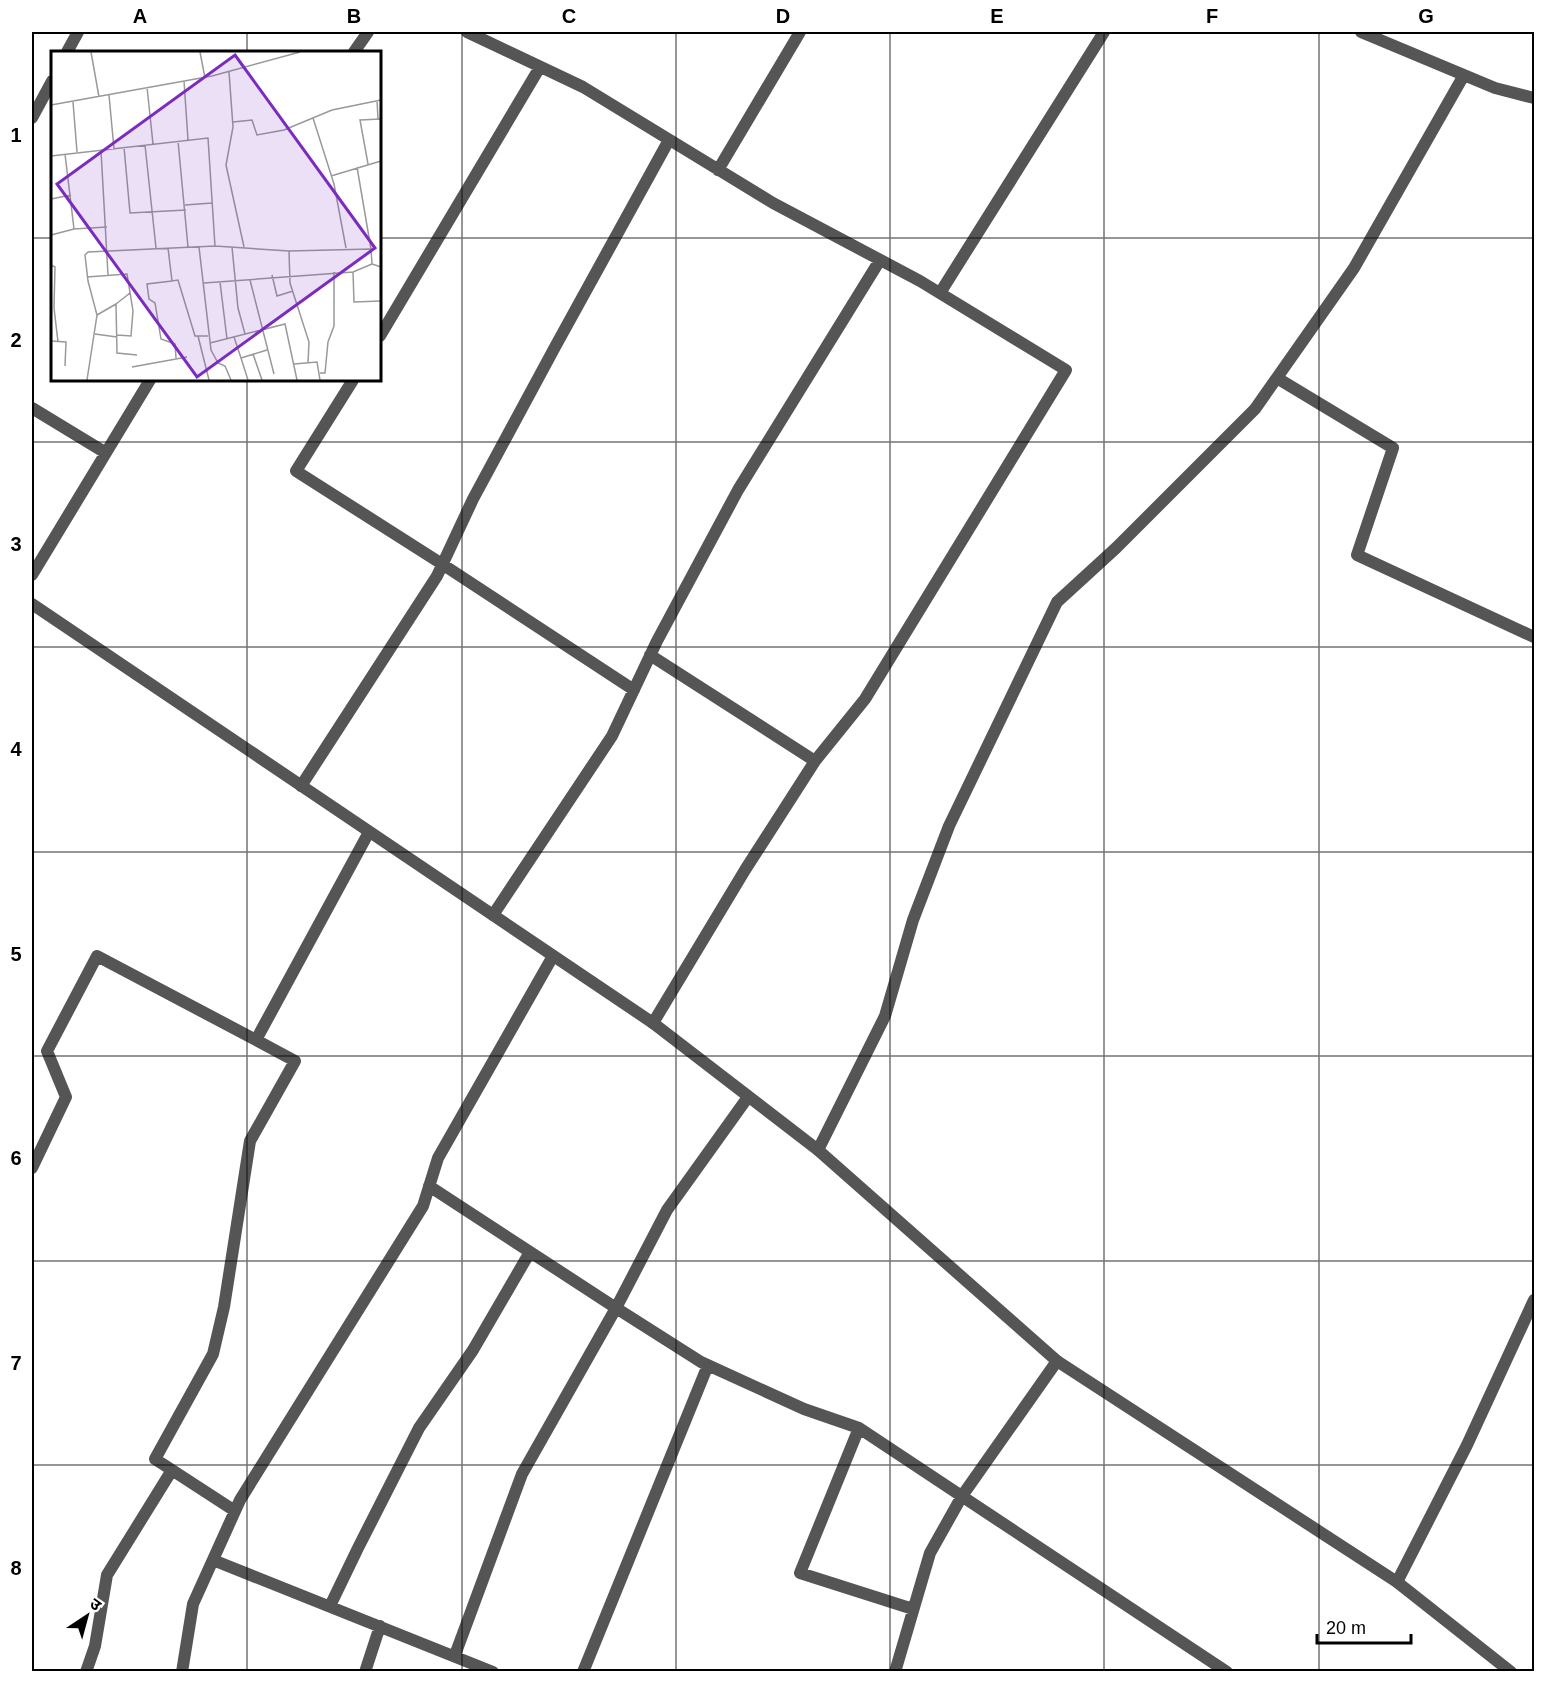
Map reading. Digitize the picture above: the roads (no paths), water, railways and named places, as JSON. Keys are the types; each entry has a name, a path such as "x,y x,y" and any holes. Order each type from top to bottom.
{"street":[{"path":"68,51 78,32"},
{"path":"355,51 368,32"},
{"path":"718,170 800,32"},
{"path":"940,293 1104,32"},
{"path":"1361,32 1495,88 1534,98"},
{"path":"474,33 583,87 773,203 940,293 1066,370 865,699 815,761 653,1023"},
{"path":"381,334 540,67"},
{"path":"818,1150 885,1016 913,920 949,826 1057,602 1116,548 1255,409 1354,268 1464,75"},
{"path":"32,118 51,83"},
{"path":"301,786 437,576 473,499 669,140"},
{"path":"493,915 612,736 650,655 738,490 880,260"},
{"path":"1277,378 1393,448 1358,555 1534,638"},
{"path":"32,575 149,381"},
{"path":"352,381 296,471 634,690"},
{"path":"32,408 106,453"},
{"path":"32,604 653,1023 818,1150 1057,1361 1397,1582 1511,1671"},
{"path":"650,655 815,761"},
{"path":"256,1040 369,832"},
{"path":"32,1168 66,1097 47,1052 97,956 295,1061 250,1141 224,1307 213,1354 155,1459 235,1511"},
{"path":"182,1671 193,1604 235,1511 286,1424 423,1206 438,1158 554,956"},
{"path":"455,1655 522,1474 616,1308 668,1210 748,1097"},
{"path":"429,1186 708,1365 804,1409 858,1428 1227,1671"},
{"path":"330,1606 419,1428 473,1350 530,1252"},
{"path":"1397,1582 1467,1445 1534,1300"},
{"path":"895,1671 930,1553 962,1496 1057,1361"},
{"path":"583,1671 708,1365"},
{"path":"858,1428 800,1573 913,1609"},
{"path":"86,1671 95,1646 106,1575 172,1470"},
{"path":"213,1560 493,1671"},
{"path":"365,1671 380,1626"}]}
